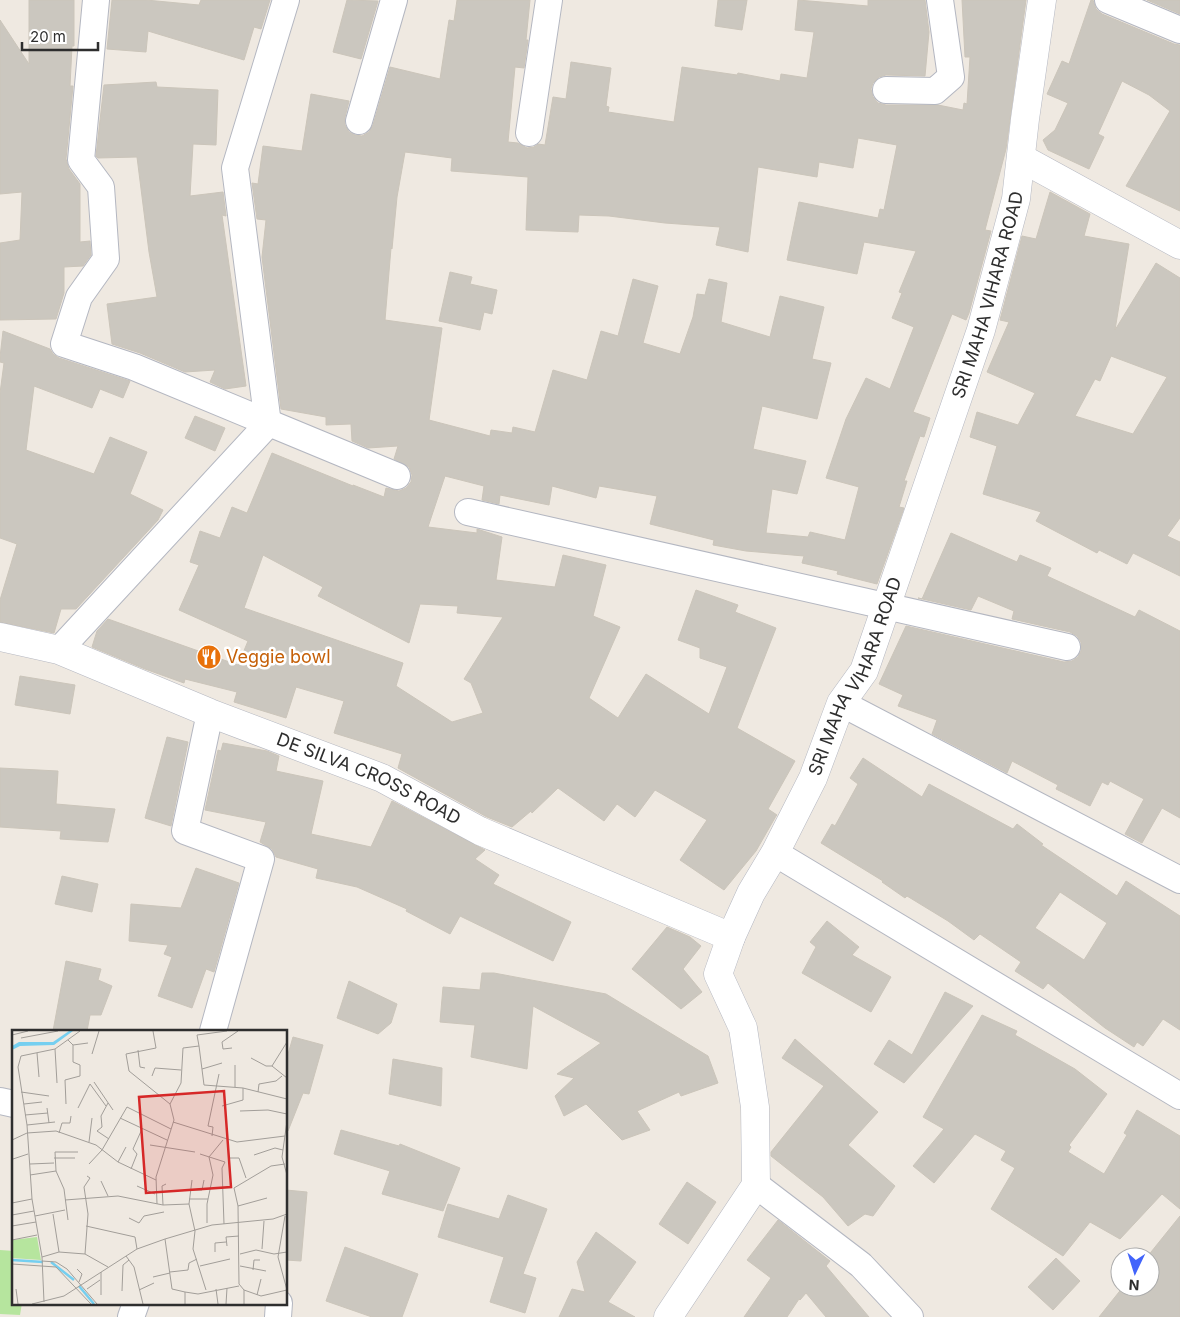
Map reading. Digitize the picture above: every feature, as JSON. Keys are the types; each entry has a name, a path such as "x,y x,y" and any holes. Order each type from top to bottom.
{"street":[{"path":"96,0 82,160 101,187 106,259 79,297 64,344 134,367 397,476"},
{"path":"268,424 235,168 286,0"},
{"path":"359,121 394,0"},
{"path":"528,133 549,0"},
{"path":"886,90 935,91 951,77 940,0"},
{"name":"SRI MAHA VIHARA ROAD","path":"756,1185 755,1107 743,1028 718,974 731,937 751,893 775,853 813,778 841,703 864,671 980,330 1016,199 1042,0"},
{"path":"1108,0 1180,30"},
{"path":"1022,158 1180,245"},
{"path":"59,650 268,424"},
{"path":"468,512 1067,646"},
{"name":"DE SILVA CROSS ROAD","path":"0,637 59,650 210,713 382,778 480,831 731,937"},
{"path":"841,703 1177,872"},
{"path":"210,713 185,832 261,859 213,1030"},
{"path":"775,853 1180,1096"},
{"path":"668,1317 756,1185 861,1266 910,1317"},
{"path":"131,1317 136,1304"},
{"path":"278,1317 279,1304"}],"green space":[{"path":"0,1250 12,1251 12,1304 22,1304 20,1315 0,1314"}],"building":[{"path":"29,0 74,0 74,46 72,46 70,86 73,86 66,159 69,169 80,184 80,242 90,241 91,255 83,266 64,267 64,293 56,319 0,320 0,243 20,240 22,192 0,194 0,20 29,64"},
{"path":"112,0 146,0 199,5 201,0 270,0 261,29 254,27 244,60 148,31 146,52 107,49"},
{"path":"347,0 378,1 361,59 333,52"},
{"path":"457,0 530,0 526,40 528,40 524,68 515,67 508,142 518,143 527,148 538,144 545,145 553,97 566,99 571,62 611,68 606,106 609,107 608,112 674,122 682,67 737,75 738,73 780,81 781,74 807,78 814,32 795,30 798,0 868,6 868,0 925,0 929,32 925,76 886,75 879,77 873,83 871,89 873,97 878,103 886,105 938,105 963,110 964,103 967,104 970,57 965,57 962,0 1026,0 1006,149 985,230 991,231 966,320 952,314 913,412 930,418 924,437 920,436 904,481 907,481 899,507 904,508 877,584 837,574 838,571 802,563 804,556 746,551 713,545 714,540 650,524 657,496 599,486 596,498 552,486 549,505 500,495 499,504 482,500 484,486 445,476 428,527 477,533 477,529 502,537 496,580 555,587 563,555 606,565 593,616 620,627 589,698 618,718 646,674 709,714 727,667 700,658 700,648 678,640 696,590 738,605 735,612 776,628 737,728 795,761 768,809 777,815 756,851 724,890 680,860 707,820 655,790 635,817 617,804 604,821 558,788 532,813 531,811 512,827 487,817 398,768 402,754 334,733 344,701 296,687 286,718 234,702 237,692 185,679 184,683 92,647 97,631 108,619 238,665 248,641 179,610 199,565 190,562 200,531 220,538 232,507 247,513 272,453 384,497 386,488 399,491 406,488 411,482 412,475 409,467 394,459 398,446 368,448 352,441 351,424 326,425 326,417 281,409 262,257 266,220 257,219 252,183 258,184 263,146 302,151 311,94 349,101 345,125 349,132 362,136 369,132 373,125 390,67 440,79 449,20 454,21","holes":["858,138 897,145 884,210 880,209 878,218 799,202 787,260 857,274 864,242 916,251 899,292 902,293 892,318 914,327 890,389 866,378 846,419 826,478 859,487 845,540 810,532 808,537 766,533 772,489 797,494 806,461 753,449 762,406 817,419 831,363 812,359 824,307 780,296 770,337 721,322 727,283 709,279 705,295 697,294 693,317 680,354 643,343 658,286 633,279 618,336 601,331 587,380 553,370 535,432 513,427 512,433 491,430 490,436 429,420 442,328 385,320 397,197 405,152 452,158 451,171 528,177 526,230 578,232 579,215 609,216 720,227 716,245 748,252 758,167 817,177 819,162 853,168","263,555 323,587 318,596 409,643 420,604 458,606 457,613 503,617 464,679 471,683 483,713 452,722 396,686 403,663 244,608"]},
{"path":"718,0 747,0 742,30 715,26"},
{"path":"1091,0 1093,0 1096,9 1102,14 1180,45 1180,211 1126,186 1170,111 1149,95 1122,81 1098,134 1104,137 1089,169 1048,150 1043,140 1055,130 1068,103 1047,94 1062,61 1069,64"},
{"path":"1147,0 1180,0 1180,14"},
{"path":"156,82 157,87 218,90 216,145 193,144 190,196 223,192 226,216 222,215 246,386 225,389 210,382 215,370 185,372 140,353 112,344 107,304 157,297 149,252 137,157 98,158 96,156 104,85"},
{"path":"1050,192 1090,214 1084,236 1129,244 1115,330 1156,263 1180,278 1180,518 1167,536 1180,542 1180,576 1133,553 1127,564 1099,550 1097,553 1036,521 1041,512 983,494 997,446 970,437 977,412 1018,425 1035,393 987,372 1009,322 1000,320 1022,236 1036,239","holes":["1111,356 1167,377 1133,434 1075,416 1095,379 1100,381"]},
{"path":"450,272 472,277 470,284 497,290 492,314 484,312 480,330 439,321"},
{"path":"3,331 50,349 59,358 130,381 123,398 100,389 92,408 34,386 26,450 94,474 110,437 147,452 130,494 163,510 158,520 76,609 61,609 54,633 0,622 0,600 17,544 0,538 0,393 4,363 0,362 0,357"},
{"path":"195,416 225,428 215,451 185,438"},
{"path":"951,533 1017,562 1020,555 1051,568 1047,576 1135,617 1139,610 1180,631 1180,818 1162,808 1142,843 1125,834 1144,799 1110,781 1108,785 1102,782 1090,806 1056,789 1058,785 1012,761 1007,773 932,734 937,720 898,706 903,695 879,684 906,626 1064,662 1072,661 1078,657 1081,651 1081,642 1077,636 1070,632 1012,619 1014,611 978,596 971,610 922,599"},
{"path":"20,676 75,685 70,714 15,705"},
{"path":"167,737 188,742 171,826 145,818"},
{"path":"223,743 267,751 279,756 276,771 323,781 311,834 371,847 392,801 485,850 475,859 499,875 493,884 571,922 553,961 460,916 450,934 406,911 407,909 357,887 316,878 318,869 276,857 272,849 260,842 266,822 205,810 218,750 221,751"},
{"path":"863,758 922,797 929,784 1013,829 1017,824 1043,844 1041,845 1117,896 1126,881 1180,916 1180,1030 1163,1019 1143,1046 1137,1042 1134,1047 1105,1028 1048,983 1043,989 1015,971 1021,962 980,934 974,940 948,921 907,896 905,898 883,881 821,843 832,824 835,826 858,784 850,778","holes":["1060,892 1107,923 1084,960 1035,928"]},
{"path":"0,768 58,771 56,804 115,809 108,842 60,839 61,831 0,827"},
{"path":"196,868 239,883 214,972 206,969 192,1008 158,996 172,957 164,954 168,945 129,941 131,904 181,908"},
{"path":"62,876 98,884 92,912 55,904"},
{"path":"827,921 859,947 852,955 891,977 871,1012 802,973 816,947 810,942"},
{"path":"667,927 690,937 701,946 683,969 702,992 681,1009 632,969"},
{"path":"66,961 101,969 98,980 112,986 101,1015 90,1015 87,1030 53,1030"},
{"path":"482,973 494,973 606,994 708,1056 718,1083 681,1096 679,1092 637,1111 650,1130 622,1140 586,1104 564,1116 555,1096 574,1078 557,1074 601,1043 533,1006 527,1069 471,1057 475,1025 440,1022 443,987 480,990"},
{"path":"349,981 397,1004 391,1023 378,1034 337,1018"},
{"path":"945,992 973,1006 904,1083 874,1064 889,1040 912,1055"},
{"path":"982,1015 1017,1031 1015,1035 1075,1069 1107,1094 1069,1145 1071,1147 1068,1152 1104,1174 1127,1135 1124,1133 1137,1110 1180,1136 1180,1209 1162,1194 1120,1239 1090,1222 1063,1256 991,1209 1015,1168 1001,1160 1006,1151 975,1134 934,1183 913,1166 944,1129 923,1117"},
{"path":"293,1037 323,1045 309,1094 303,1093 288,1131 288,1054"},
{"path":"795,1039 878,1112 848,1145 895,1186 873,1216 865,1214 848,1226 823,1197 771,1156 771,1152 824,1086 782,1058"},
{"path":"393,1059 442,1068 441,1106 389,1094"},
{"path":"341,1130 399,1146 400,1144 460,1168 443,1211 382,1194 390,1171 334,1154"},
{"path":"687,1182 716,1202 688,1244 659,1224"},
{"path":"288,1190 307,1192 301,1261 288,1260"},
{"path":"508,1195 547,1209 523,1274 536,1278 525,1313 490,1302 504,1257 438,1237 448,1204 499,1219"},
{"path":"1180,1216 1180,1317 1099,1317 1115,1297 1160,1297 1160,1247 1155,1247"},
{"path":"778,1220 830,1261 826,1266 869,1317 826,1317 806,1293 799,1299 787,1317 744,1317 771,1278 747,1260"},
{"path":"596,1232 636,1262 608,1302 635,1317 559,1317 572,1289 585,1292 577,1262"},
{"path":"345,1247 418,1274 402,1317 372,1317 326,1301"},
{"path":"1056,1258 1080,1281 1053,1310 1028,1287"}],"place":[{"name":"Veggie bowl","path":"209,657"}]}
